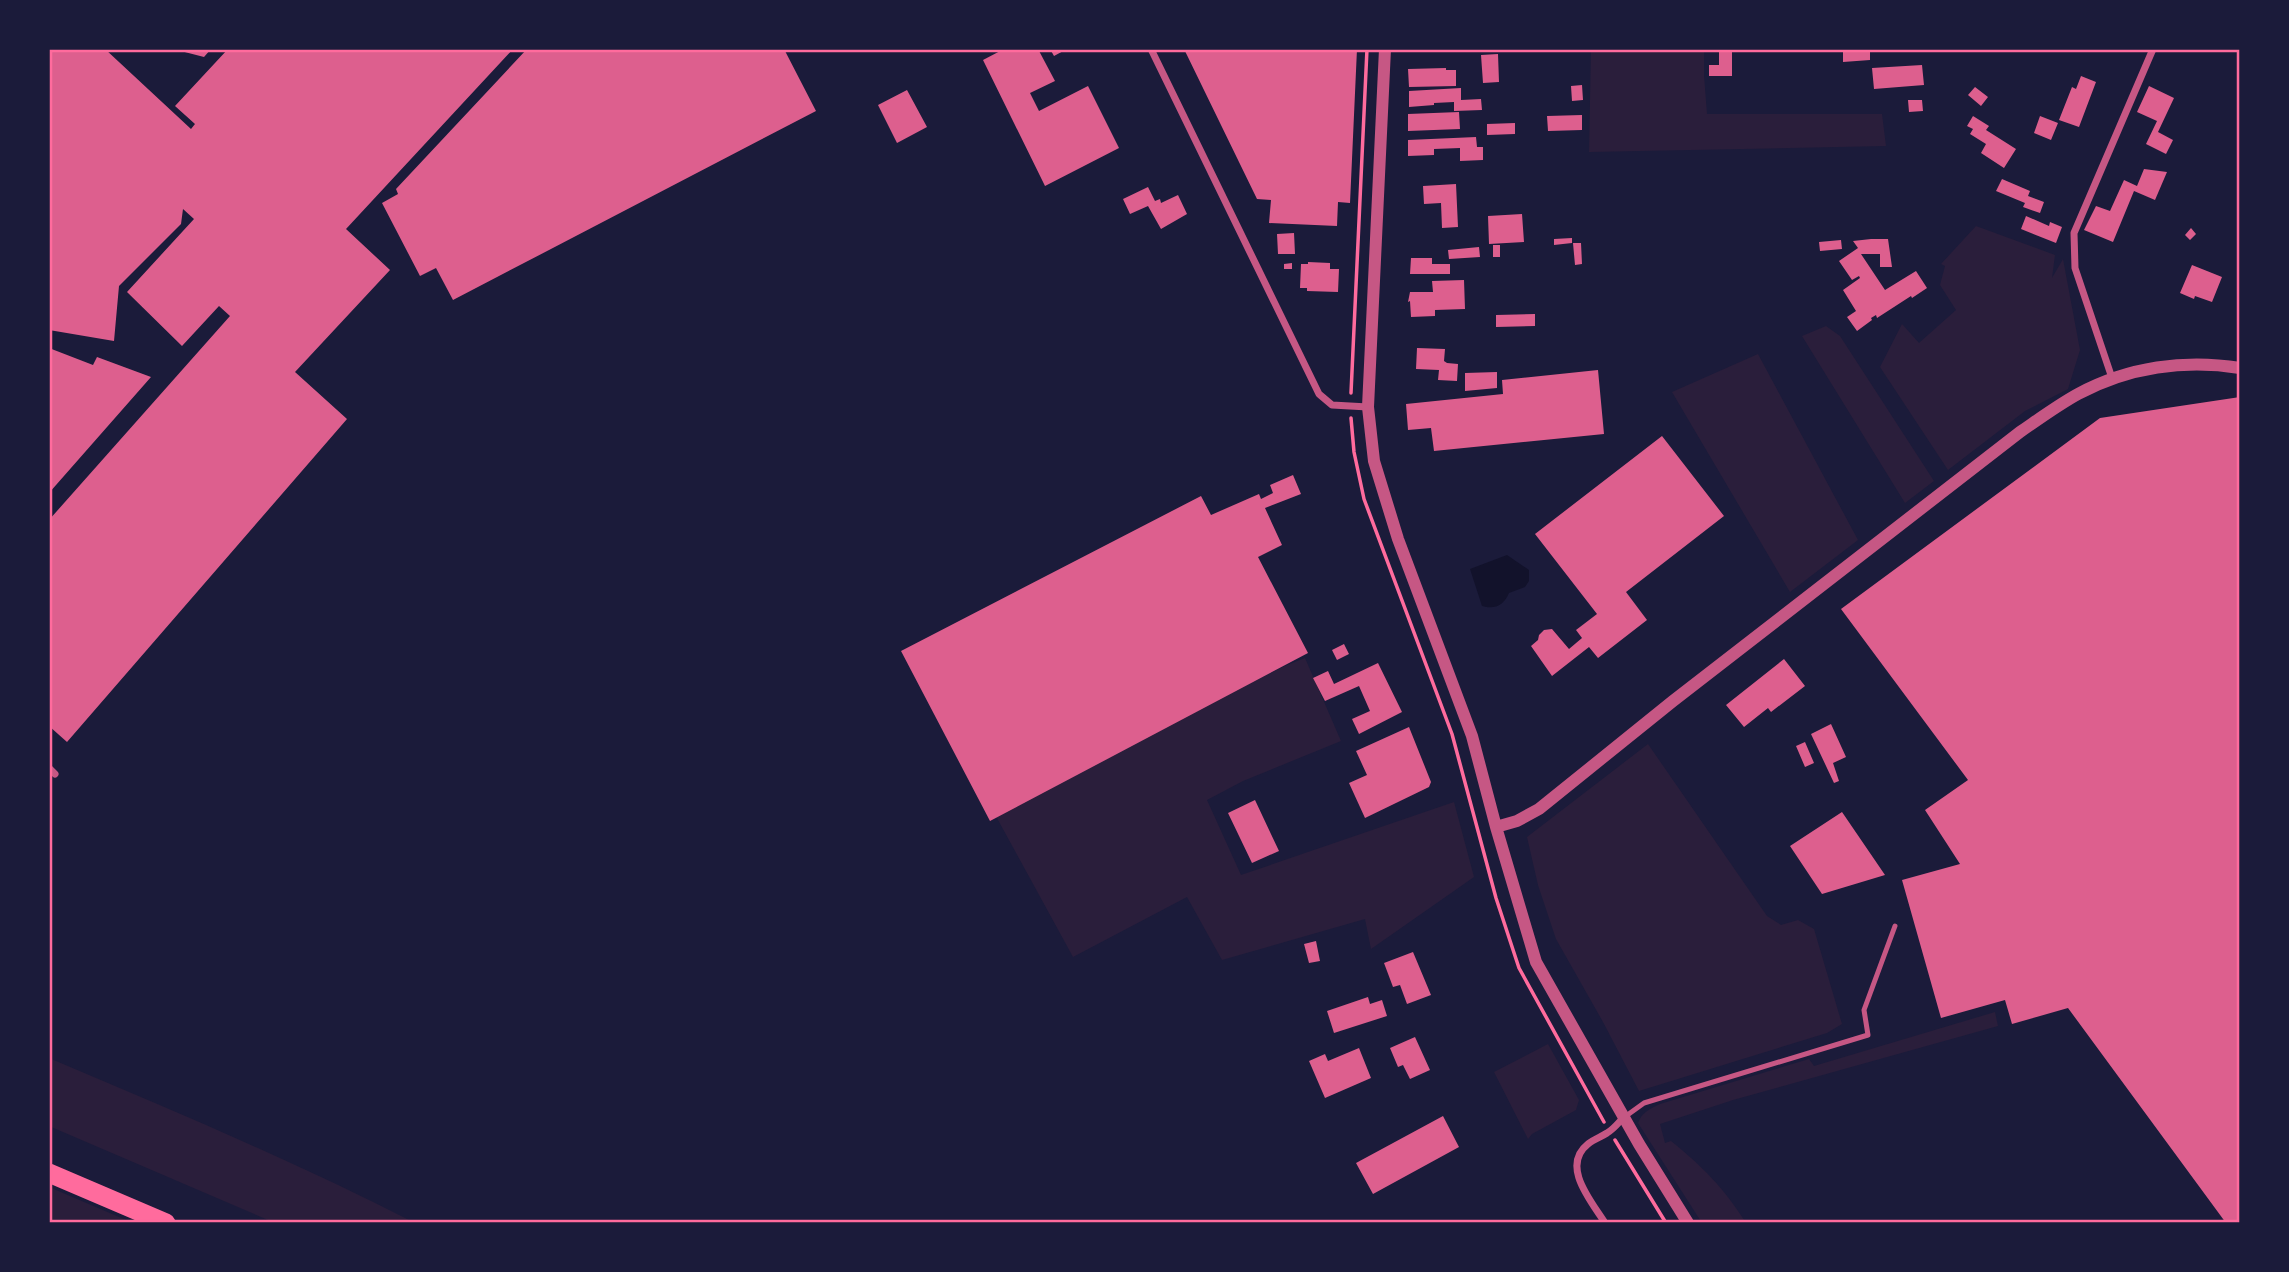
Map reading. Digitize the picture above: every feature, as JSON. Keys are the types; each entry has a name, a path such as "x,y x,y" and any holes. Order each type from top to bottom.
{"highway":[{"path":"49,1173 166,1223"}],"street":[{"path":"1151,49 1319,394 1332,405 1368,407"},
{"path":"1385,49 1368,407 1374,461 1398,539 1472,736 1536,962 1688,1223"},
{"path":"2112,378 2075,268 2074,233 2153,49"},
{"path":"1496,827 1517,821 1539,809 2020,432 2078,394 2112,378 2157,366 2221,365 2240,368"},
{"path":"1605,1223 1580,1183 1576,1168 1578,1158 1587,1144 1609,1132 1624,1117"}],"lane":[{"path":"1624,1117 1644,1103 1868,1035 1864,1010 1895,926"}],"shaded area":[{"path":"1591,49 1704,49 1707,114 1882,114 1886,146 1589,152"},
{"path":"1976,226 2055,255 2052,278 2063,259 2080,350 2068,389 2025,411 1948,470 1880,367 1902,324 1919,343 1956,310 1940,285 1945,266 1941,264"},
{"path":"1826,326 1840,336 1934,481 1905,503 1802,336"},
{"path":"1758,354 1858,540 1790,592 1672,392"},
{"path":"1507,555 1529,570 1529,581 1525,587 1509,593 1498,606 1482,606 1470,569"},
{"path":"1305,658 1341,741 1243,781 1207,800 1241,875 1454,802 1474,877 1371,949 1365,919 1222,960 1187,897 1073,957 992,809"},
{"path":"1648,744 1767,916 1781,925 1798,920 1814,929 1842,1024 1827,1033 1639,1091 1556,939 1538,885 1527,837"},
{"path":"1995,1012 1998,1026 1733,1100 1660,1124 1665,1143 1671,1141 1703,1169 1730,1199 1746,1223 1702,1223 1638,1123 1644,1113 1660,1104 1809,1059 1814,1066"},
{"path":"1548,1044 1579,1100 1576,1110 1532,1134 1528,1139 1494,1072"},
{"path":"49,1058 279,1158 415,1223 275,1223 49,1126"},
{"path":"49,1187 133,1223 49,1223"}],"building":[{"path":"49,49 105,49 191,129 195,124 175,106 228,49 513,49 346,229 390,270 295,372 347,419 67,742 49,726 49,520 230,316 219,306 182,346 127,292 194,219 183,209 181,224 119,286 114,341 49,330"},
{"path":"173,49 211,49 204,57"},
{"path":"527,49 784,49 816,111 453,300 436,268 420,276 382,203 398,194 396,189"},
{"path":"1004,49 1038,49 1055,81 1030,93 1039,111 1088,86 1119,148 1045,186 983,60"},
{"path":"1050,49 1067,49 1054,56"},
{"path":"1184,49 1357,49 1350,203 1338,202 1337,226 1269,223 1271,200 1257,199"},
{"path":"1719,49 1732,49 1732,76 1709,76 1709,65 1719,65"},
{"path":"1843,49 1870,49 1870,60 1843,62"},
{"path":"1498,54 1499,82 1483,83 1481,55"},
{"path":"1922,65 1924,85 1874,89 1872,68"},
{"path":"1408,69 1456,70 1456,86 1409,87"},
{"path":"2081,76 2096,82 2079,127 2059,120 2072,87 2076,89"},
{"path":"1582,85 1583,100 1572,101 1571,86"},
{"path":"2149,86 2174,98 2158,132 2173,140 2166,154 2146,144 2157,121 2137,112"},
{"path":"1975,87 1988,97 1981,106 1968,95"},
{"path":"1461,88 1461,100 1481,99 1482,110 1454,111 1454,102 1409,107 1409,91"},
{"path":"907,90 927,127 897,143 878,105"},
{"path":"1908,100 1922,100 1923,111 1909,112"},
{"path":"1459,112 1460,129 1408,131 1408,114"},
{"path":"1582,115 1582,130 1548,131 1547,116"},
{"path":"1973,116 1989,126 1986,130 2016,149 2004,168 1981,153 1986,144 1970,134 1973,129 1967,126"},
{"path":"2040,116 2058,123 2051,140 2034,133"},
{"path":"1515,123 1515,134 1487,135 1487,124"},
{"path":"1476,137 1477,147 1483,147 1483,160 1460,161 1460,148 1434,149 1434,155 1408,156 1408,140"},
{"path":"2144,169 2167,172 2155,200 2134,191 2113,242 2084,230 2096,206 2110,211 2124,180 2137,186"},
{"path":"2002,179 2030,191 2028,196 2044,202 2040,213 2023,207 2025,203 1996,191"},
{"path":"1456,184 1458,227 1442,228 1441,203 1424,204 1423,186"},
{"path":"1148,187 1155,201 1160,199 1161,203 1178,195 1187,214 1161,229 1148,206 1130,214 1123,199"},
{"path":"1522,214 1524,242 1489,244 1488,216"},
{"path":"2026,216 2049,226 2050,222 2062,227 2056,243 2021,229"},
{"path":"2191,228 2196,234 2190,240 2185,235"},
{"path":"1294,233 1295,254 1278,254 1277,234"},
{"path":"1572,238 1572,243 1554,245 1554,239"},
{"path":"1888,239 1892,267 1880,267 1880,254 1861,254 1885,290 1916,271 1927,288 1877,318 1876,315 1871,318 1872,320 1857,331 1847,317 1856,311 1843,290 1860,278 1859,276 1852,280 1839,261 1858,248 1853,241"},
{"path":"1841,240 1842,249 1820,251 1819,242"},
{"path":"1573,243 1581,243 1582,264 1575,265"},
{"path":"1493,245 1500,245 1500,257 1493,257"},
{"path":"1479,247 1480,257 1449,259 1448,250"},
{"path":"1411,258 1432,258 1432,264 1450,264 1450,274 1410,274"},
{"path":"1292,263 1292,269 1284,269 1284,264"},
{"path":"1330,263 1330,269 1339,269 1338,292 1307,291 1307,288 1300,288 1301,264"},
{"path":"2192,265 2222,277 2212,302 2180,293"},
{"path":"1464,280 1465,309 1435,310 1435,316 1411,317 1410,301 1408,302 1410,292 1433,292 1432,281"},
{"path":"1535,314 1535,326 1496,327 1496,315"},
{"path":"49,348 93,365 97,357 151,377 49,493"},
{"path":"1417,348 1445,349 1444,361 1458,364 1457,381 1438,380 1439,370 1416,369"},
{"path":"1598,370 1604,434 1434,451 1431,428 1408,430 1406,404 1503,394 1502,380"},
{"path":"1497,372 1497,388 1465,391 1465,373"},
{"path":"2240,397 2240,1223 2226,1223 2068,1008 2012,1024 2005,1000 1941,1018 1902,880 1960,864 1925,810 1968,780 1841,609 2100,418"},
{"path":"1662,436 1724,516 1626,592 1647,620 1598,658 1589,647 1552,676 1531,646 1544,630 1552,629 1569,649 1582,638 1576,630 1597,614 1535,534"},
{"path":"1293,475 1301,494 1265,508 1282,545 1258,557 1308,653 990,821 901,651 1201,496 1211,515 1259,494 1261,499 1273,493 1270,485"},
{"path":"1344,644 1349,654 1337,660 1332,650"},
{"path":"1784,659 1805,686 1771,712 1768,708 1744,727 1726,705"},
{"path":"1378,663 1402,712 1359,734 1352,719 1370,711 1359,686 1325,701 1313,678 1328,671 1334,684"},
{"path":"1831,724 1846,757 1833,763 1839,781 1834,783 1811,734"},
{"path":"1409,727 1431,782 1429,787 1365,818 1349,783 1367,775 1356,751"},
{"path":"1805,742 1814,763 1805,767 1796,746"},
{"path":"1255,800 1279,851 1252,863 1228,813"},
{"path":"1842,812 1885,875 1822,894 1790,846"},
{"path":"1316,941 1320,961 1309,963 1304,944"},
{"path":"1413,952 1431,995 1407,1004 1400,985 1393,987 1384,963"},
{"path":"1368,997 1370,1004 1382,1000 1387,1016 1334,1033 1327,1011"},
{"path":"1415,1037 1430,1070 1410,1079 1403,1065 1398,1067 1390,1048"},
{"path":"1359,1048 1371,1078 1325,1098 1309,1061 1325,1054 1328,1061"},
{"path":"1443,1116 1459,1147 1373,1194 1356,1163"}]}
